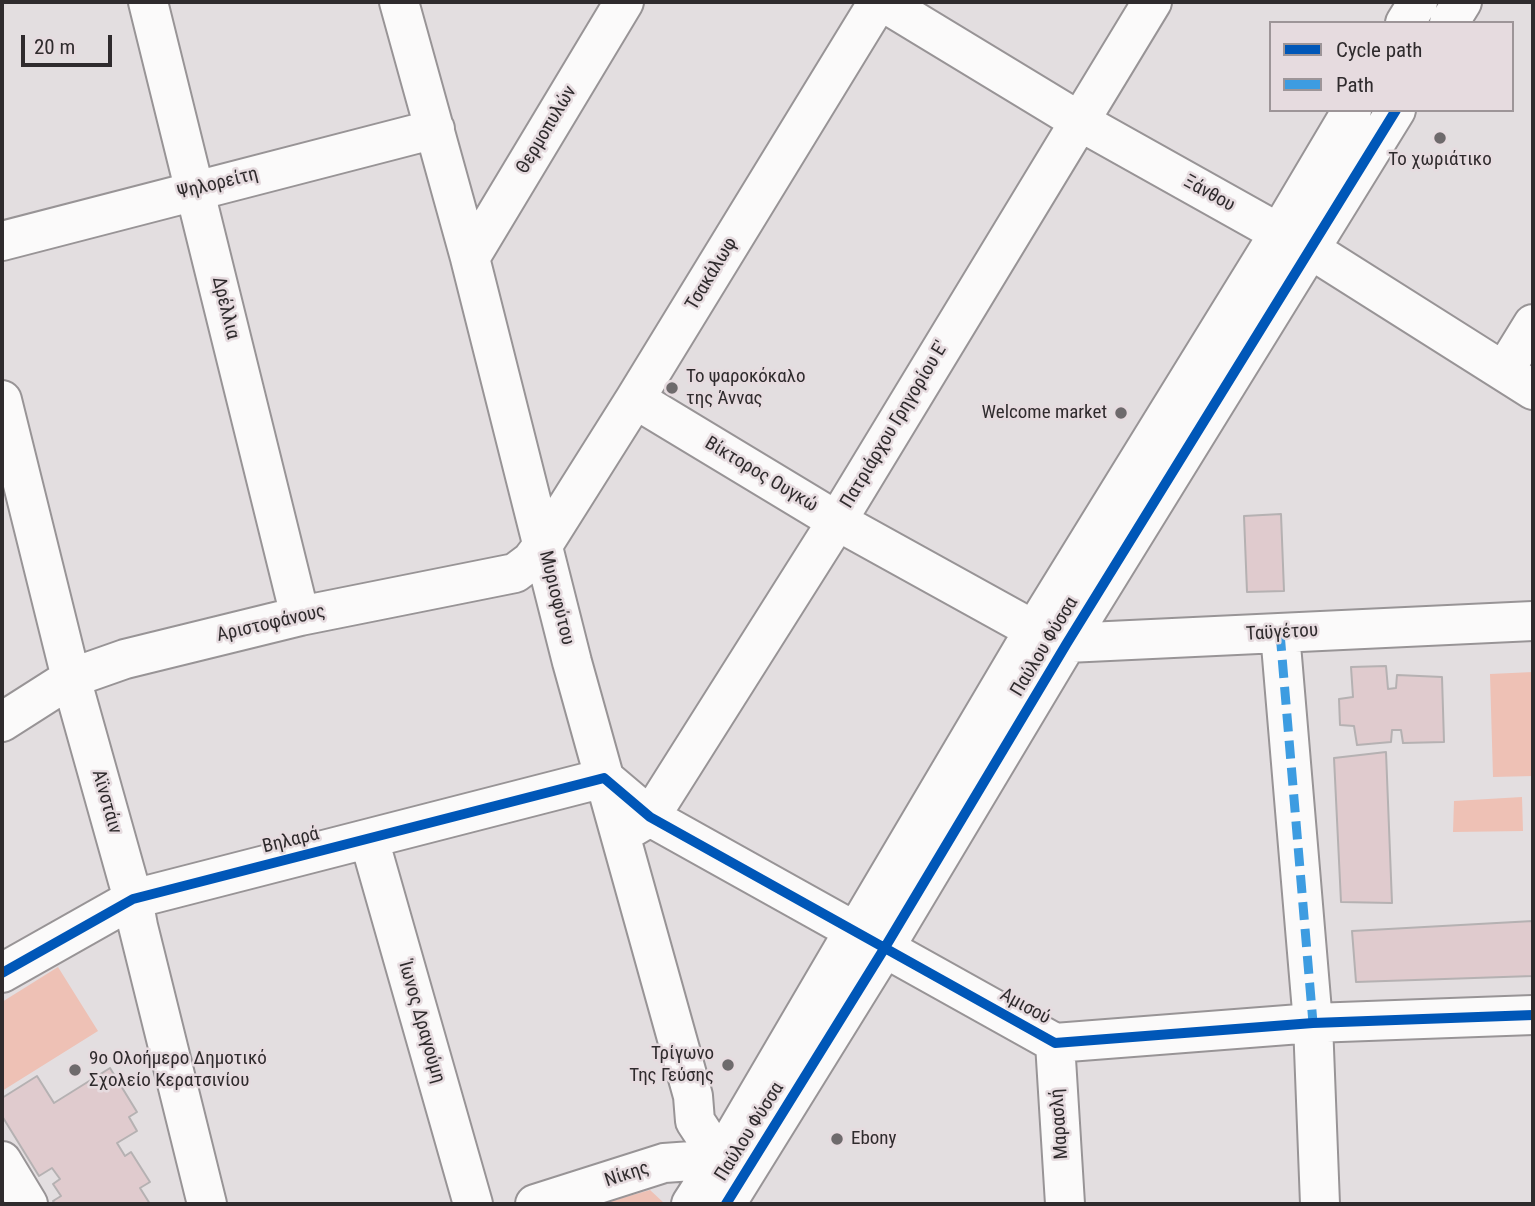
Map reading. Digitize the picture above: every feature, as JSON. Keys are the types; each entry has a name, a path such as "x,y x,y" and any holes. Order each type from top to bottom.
{"street":[{"name":"Δρέλλια","path":"148,2 300,616"},
{"name":"Μυριοφύτου","path":"399,2 470,258 604,778 635,826 693,1096 695,1121 730,1179"},
{"name":"Θερμοπυλών","path":"470,258 624,2"},
{"name":"Ξάνθου","path":"880,2 1079,121 1295,241 1518,381"},
{"name":"Τσακάλωφ","path":"543,545 880,2"},
{"name":"Πατριάρχου Γρηγορίου Ε'","path":"635,826 837,521 1152,2"},
{"path":"1406,21 1418,2"},
{"path":"1450,21 1462,2"},
{"name":"Παύλου Φύσσα","path":"1295,241 1351,112"},
{"name":"Παύλου Φύσσα","path":"691,1204 730,1179 1051,636 1295,241 1394,112"},
{"name":"Ψηλορείτη","path":"2,241 435,129"},
{"path":"1518,381 1533,324"},
{"name":"Βίκτορος Ουγκώ","path":"635,399 837,521 1051,636"},
{"name":"Αϊνστάιν","path":"5,424 71,678 133,899 207,1204"},
{"name":"Αριστοφάνους","path":"2,722 71,678 125,659 300,616 514,573 531,561 543,545"},
{"name":"Ταϋγέτου","path":"1051,636 1280,633 1533,621"},
{"path":"1280,633 1312,1023 1320,1204"},
{"name":"Βηλαρά","path":"2,973 133,899 604,778"},
{"name":"Αμισού","path":"635,826 869,940 1055,1043 1312,1023 1533,1015"},
{"name":"Ίωνος Δραγούμη","path":"369,839 473,1204"},
{"name":"Μαρασλή","path":"1055,1043 1065,1204"},
{"path":"2,1161 28,1204"},
{"name":"Νίκης","path":"536,1204 664,1163 730,1179"}],"shaded area":[{"path":"1533,672 1533,776 1493,777 1490,674"},
{"path":"1522,797 1523,831 1453,832 1454,801"},
{"path":"58,967 98,1031 2,1091 2,1002"},
{"path":"650,1190 663,1204 601,1204"}],"building":[{"path":"1281,514 1284,591 1247,592 1244,516"},
{"path":"1386,666 1388,689 1396,688 1397,675 1442,677 1444,742 1403,743 1401,730 1392,730 1391,742 1357,745 1354,726 1340,725 1339,699 1353,697 1351,667"},
{"path":"1386,752 1392,903 1341,902 1334,758"},
{"path":"1533,921 1533,976 1356,982 1352,931"},
{"path":"110,1068 137,1112 129,1117 137,1131 117,1143 125,1156 131,1152 150,1182 140,1188 150,1204 55,1204 53,1201 61,1196 53,1184 60,1179 52,1168 39,1176 2,1116 2,1098 37,1076 54,1103"}],"marked path":[{"path":"1280,633 1313,1023"}],"cycle path":[{"path":"726,1204 884,949 1067,643 1395,112"},
{"path":"2,973 133,899 604,778 650,817 1055,1043 1313,1023 1533,1015"}],"place":[{"name":"Το χωριάτικο","path":"1440,138"},
{"name":"Το ψαροκόκαλο της Άννας","path":"672,388"},
{"name":"Welcome market","path":"1121,413"},
{"name":"Τρίγωνο Της Γεύσης","path":"728,1065"},
{"name":"9ο Ολοήμερο Δημοτικό Σχολείο Κερατσινίου","path":"75,1070"},
{"name":"Ebony","path":"837,1139"}]}
